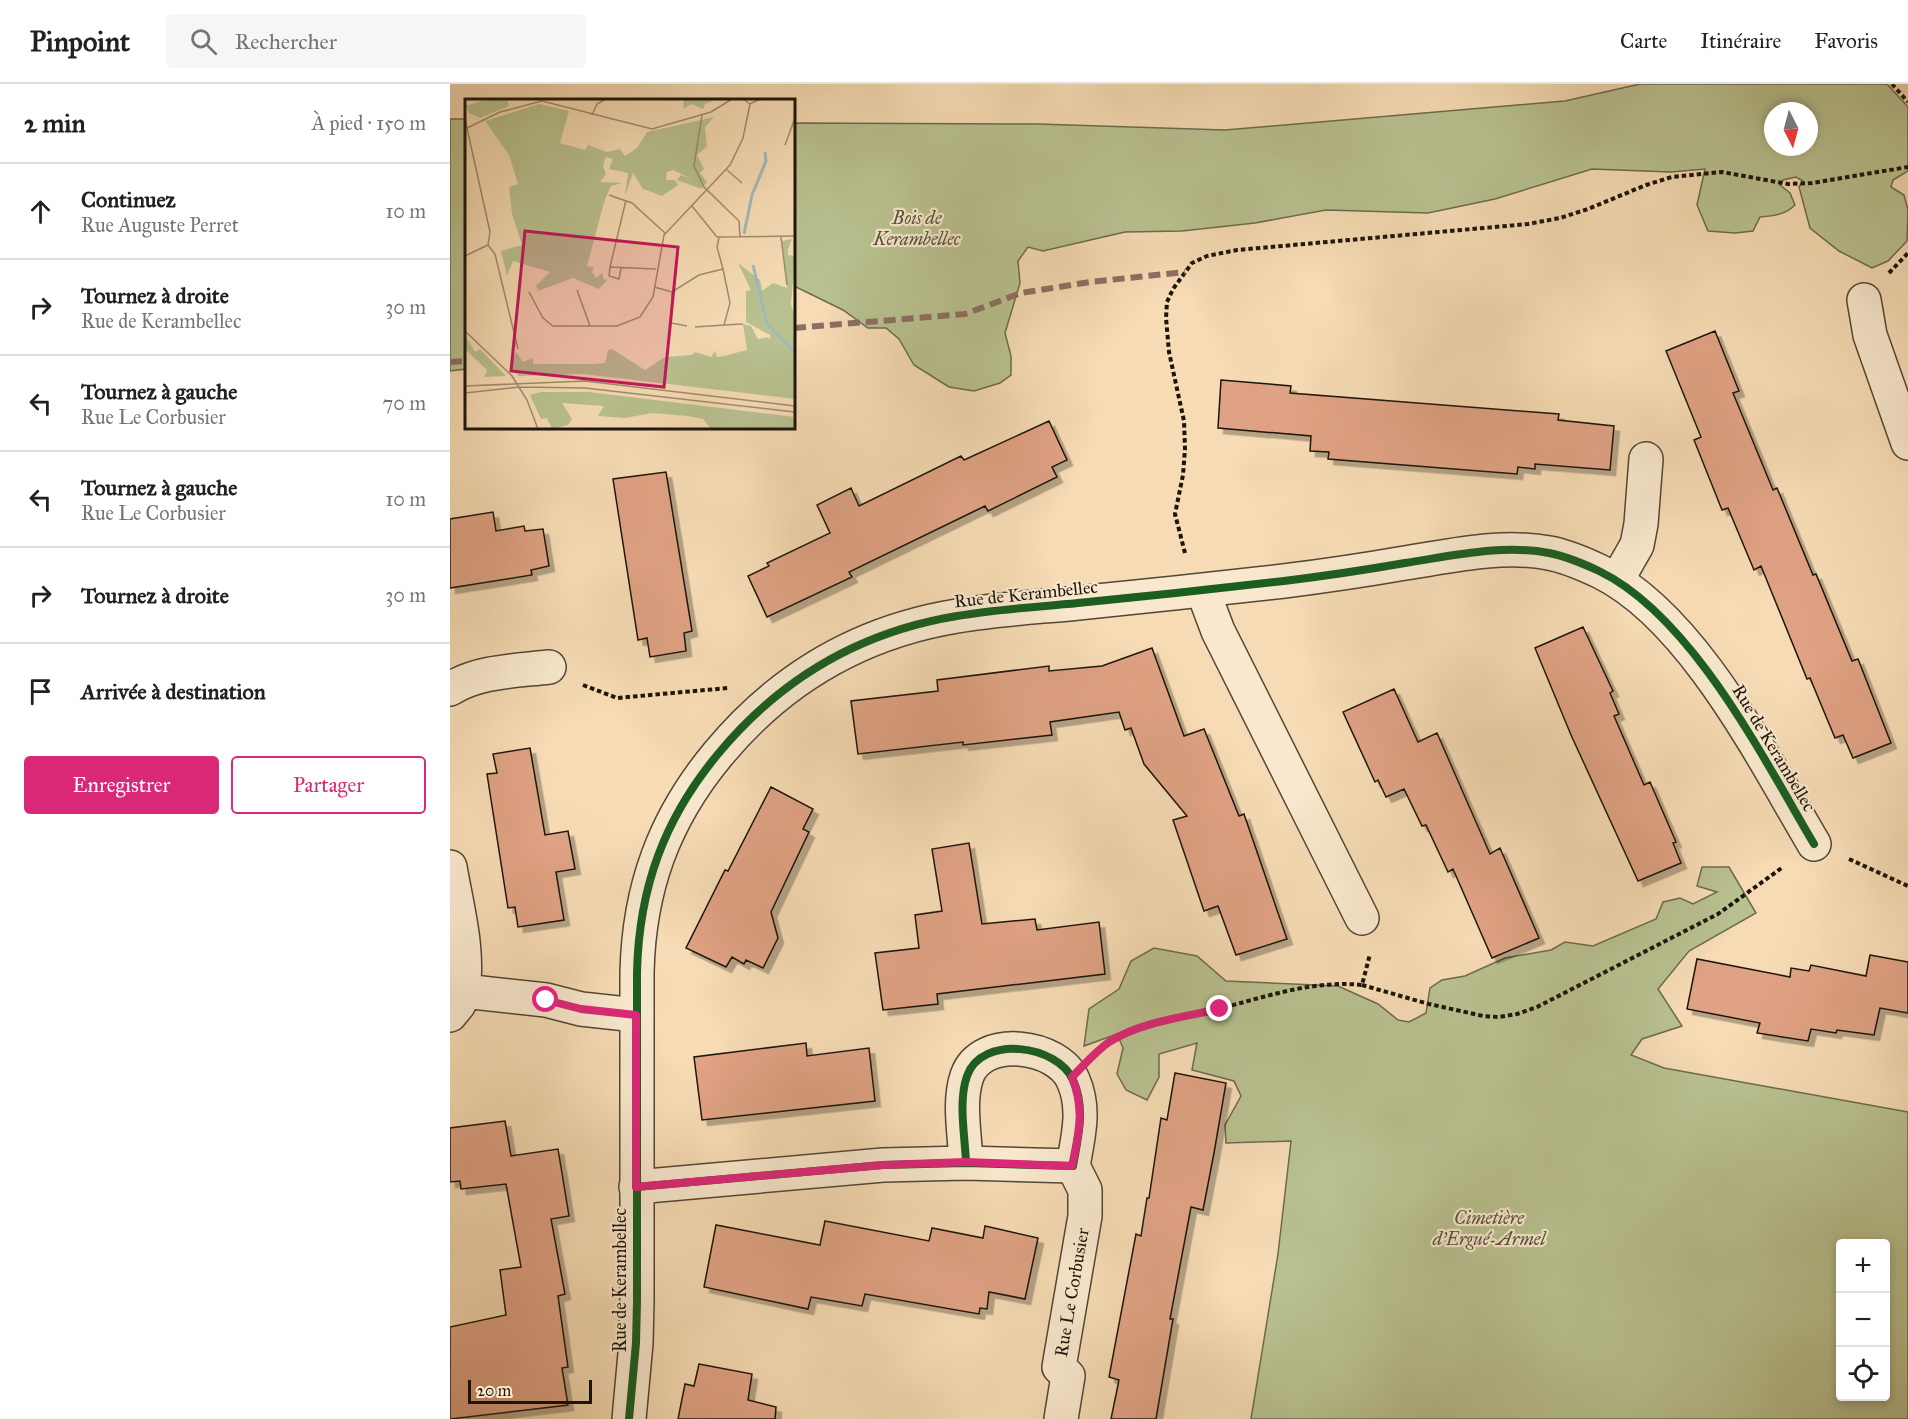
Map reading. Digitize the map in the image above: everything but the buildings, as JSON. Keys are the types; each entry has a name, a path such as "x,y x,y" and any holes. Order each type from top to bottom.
{"street":[{"path":"1864,300 1870,335 1908,443"},
{"path":"1617,580 1637,545 1646,459"},
{"name":"Rue de Kerambellec","path":"629,1419 636,1343 636,1015 639,927 647,889 659,851 693,786 742,726 786,686 829,658 876,638 922,623 984,612 1306,579 1479,552 1519,550 1549,553 1576,561 1617,580 1657,613 1694,654 1727,698 1814,844"},
{"path":"1203,591 1218,631 1362,918"},
{"path":"450,690 463,681 479,676 549,667"},
{"path":"450,867 466,971 457,1003 546,1000 581,1009 636,1015"},
{"path":"636,1187 883,1165 966,1162 1072,1166 1080,1127 1081,1107 1072,1077 1046,1054 1021,1049 993,1051 976,1061 968,1074 964,1092 966,1162"},
{"name":"Rue Le Corbusier","path":"1060,1419 1068,1376 1059,1367 1085,1216 1085,1190 1072,1166"}],"path":[{"path":"1892,84 1908,102"},
{"path":"1203,591 1186,555 1176,524 1177,503 1183,475 1184,421 1169,352 1166,318 1167,302 1173,289 1192,263 1206,256 1237,250 1528,224 1560,218 1588,209 1672,177 1722,172 1788,184 1812,183 1908,167"},
{"path":"549,667 569,680 617,698 722,687 744,689 768,703"},
{"path":"1072,1077 1097,1052 1110,1042 1130,1032 1291,990 1340,983 1362,985 1483,1016 1499,1017 1517,1014 1556,997 1718,914 1814,844 1908,886"},
{"path":"1362,918 1368,936 1370,958 1362,985"}],"green space":[{"name":"Bois de Kerambellec","path":"1640,84 1887,84 1908,107 1908,171 1893,180 1891,187 1904,195 1908,210 1907,241 1888,261 1872,268 1839,251 1810,228 1799,187 1803,181 1796,177 1783,180 1780,185 1790,193 1795,205 1783,213 1760,217 1753,231 1735,233 1708,231 1697,205 1705,169 1671,172 1592,169 1495,199 1428,213 1326,210 1255,223 1182,231 1125,232 1043,251 1028,247 1018,261 1020,283 1005,333 1011,356 1011,375 1000,383 974,391 949,387 914,365 899,339 886,328 868,328 843,310 795,286 795,123 1038,124 1225,130 1565,101"},
{"path":"450,119 465,119 465,369 450,371"},
{"name":"Cimetière d'Ergué-Armel","path":"1702,867 1729,867 1756,913 1689,951 1658,989 1682,1026 1642,1039 1631,1055 1664,1068 1908,1112 1908,1419 1251,1419 1278,1254 1291,1141 1226,1143 1225,1125 1241,1096 1234,1081 1192,1070 1197,1043 1159,1054 1159,1077 1147,1100 1126,1090 1117,1074 1123,1048 1117,1034 1084,1046 1089,1009 1119,989 1131,961 1154,948 1197,956 1226,981 1338,986 1378,1004 1398,1020 1409,1022 1426,1013 1430,988 1442,980 1465,976 1505,958 1551,950 1565,942 1593,946 1656,919 1663,902 1680,898 1693,904 1717,892 1697,886"}],"marked path":[{"path":"795,328 965,314 1021,293 1090,282 1185,272"},
{"path":"450,362 465,361"}],"cycle path":[{"path":"629,1419 636,1343 637,1301 637,972 639,941 649,883 669,829 699,779 718,754 768,703 795,681 824,662 887,634 921,623 957,616 1284,581 1495,550 1549,553 1599,571 1633,592 1665,621 1694,654 1722,692 1772,771 1814,844"},
{"path":"636,1187 883,1165 966,1163 1073,1166 1079,1134 1080,1112 1077,1091 1065,1068 1037,1052 1020,1049 988,1054 975,1063 967,1076 963,1097 966,1163"}],"route":[{"path":"546,1000 581,1009 636,1015 636,1187 883,1165 966,1162 1072,1166 1080,1127 1081,1107 1072,1077 1097,1052 1110,1042 1130,1032 1220,1009"}]}
